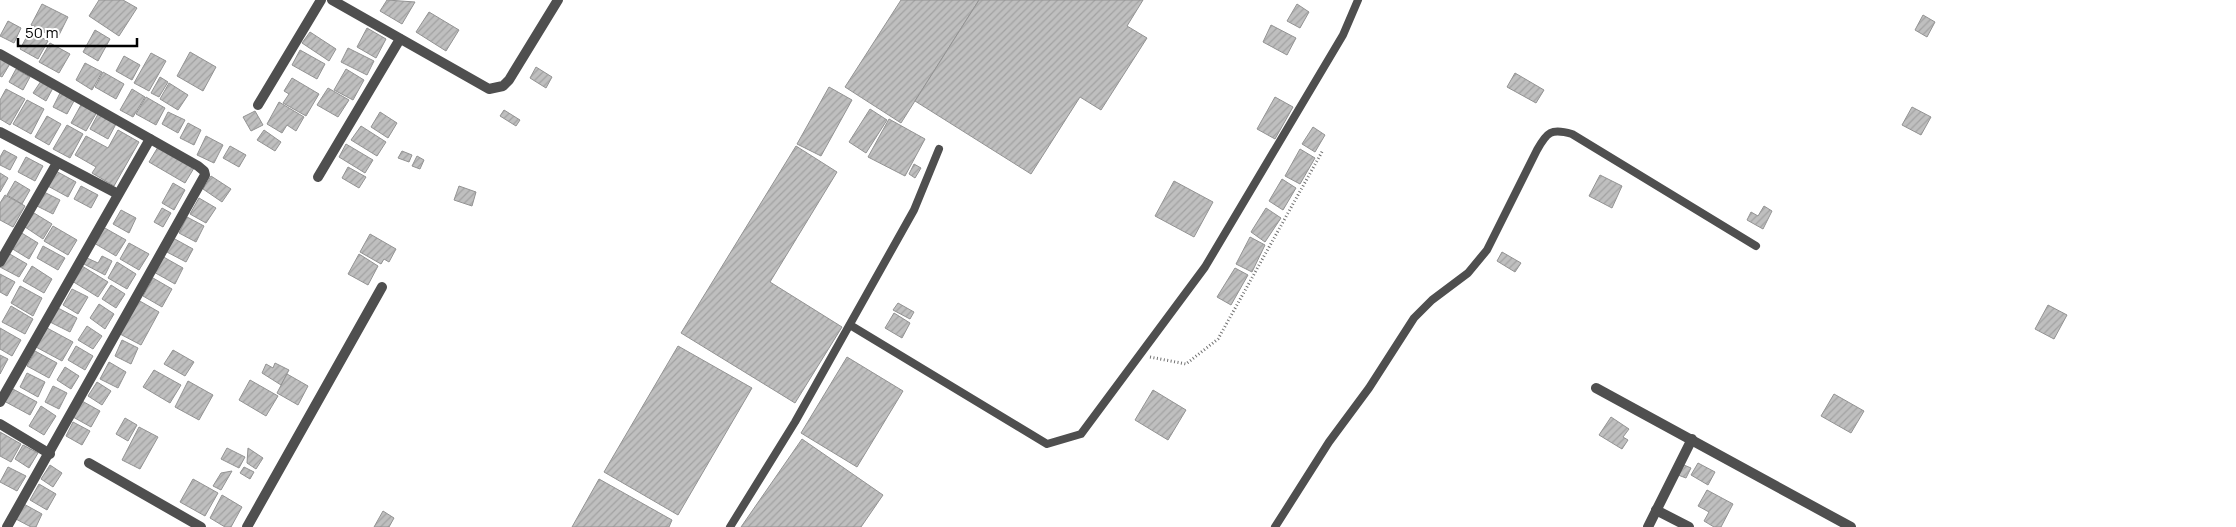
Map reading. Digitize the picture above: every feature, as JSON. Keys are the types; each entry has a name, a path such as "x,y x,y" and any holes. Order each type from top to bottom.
{"street":[{"path":"258,105 321,0"},
{"path":"332,0 489,89 497,89 508,80 558,0"},
{"path":"318,177 400,39"},
{"path":"0,54 204,171 204,176 50,454 7,527"},
{"path":"1,134 118,194"},
{"path":"0,402 150,139"},
{"path":"0,262 57,163"},
{"path":"247,527 382,287"},
{"path":"1596,388 1851,527"},
{"path":"0,424 50,454"},
{"path":"1648,527 1692,440"},
{"path":"89,463 201,527"},
{"path":"1656,510 1689,527"}],"lane":[{"path":"850,325 1048,444 1081,434 1205,267 1343,35 1358,0"},
{"path":"1275,527 1329,442 1369,388 1414,318 1432,300 1468,273 1487,250 1537,150 1545,137 1552,132 1560,131 1572,134 1756,246"},
{"path":"730,527 795,422 914,210 939,149"}],"path":[{"path":"1140,355 1186,364 1218,339 1323,150"}],"building":[{"path":"99,0 123,0 137,8 119,36 89,16"},
{"path":"387,0 415,2 402,24 380,11"},
{"path":"901,0 979,0 901,123 845,87"},
{"path":"979,0 1143,0 1127,26 1147,38 1101,110 1080,97 1031,174 915,101"},
{"path":"42,4 68,17 57,39 31,25"},
{"path":"1297,4 1309,12 1300,28 1287,21"},
{"path":"429,12 459,30 446,51 416,32"},
{"path":"1923,15 1935,22 1927,37 1915,30"},
{"path":"8,21 21,28 14,43 0,36"},
{"path":"1271,25 1296,38 1287,55 1263,42"},
{"path":"367,28 386,39 376,58 357,47"},
{"path":"95,30 110,39 98,61 83,52"},
{"path":"30,31 48,41 38,59 20,49"},
{"path":"310,32 336,49 329,61 302,43"},
{"path":"50,43 70,54 59,73 39,62"},
{"path":"348,48 374,61 367,75 341,62"},
{"path":"300,50 325,64 317,79 292,65"},
{"path":"190,52 216,67 203,91 177,76"},
{"path":"151,53 166,61 149,91 134,83"},
{"path":"0,56 11,62 2,77 0,76"},
{"path":"124,56 140,65 132,80 116,71"},
{"path":"85,63 102,72 92,90 76,80"},
{"path":"536,67 552,77 546,88 530,78"},
{"path":"16,69 30,77 23,90 9,82"},
{"path":"346,69 364,80 353,100 334,90"},
{"path":"103,72 124,84 116,99 95,87"},
{"path":"1515,73 1544,90 1536,103 1507,87"},
{"path":"160,77 168,82 159,97 151,93"},
{"path":"292,78 319,94 306,116 283,103 289,94 284,91"},
{"path":"41,81 53,88 46,101 33,93"},
{"path":"169,83 188,95 178,110 160,99"},
{"path":"829,87 852,100 821,156 797,144"},
{"path":"328,88 349,100 338,117 317,105"},
{"path":"6,89 25,99 10,125 0,119 0,100"},
{"path":"132,89 145,97 133,117 120,110"},
{"path":"60,93 74,101 67,114 53,107"},
{"path":"146,97 165,108 156,125 136,114"},
{"path":"1275,97 1293,107 1275,139 1257,129"},
{"path":"27,100 44,109 31,134 13,124"},
{"path":"279,102 304,117 296,131 287,125 282,133 267,124"},
{"path":"82,103 97,112 86,131 71,123"},
{"path":"1912,107 1931,117 1921,135 1902,125"},
{"path":"870,109 887,120 866,153 849,142"},
{"path":"504,110 520,120 516,126 500,116"},
{"path":"255,111 263,125 251,131 243,117"},
{"path":"168,112 185,120 178,133 162,124"},
{"path":"380,112 397,123 388,138 371,127"},
{"path":"98,114 116,124 108,139 90,129"},
{"path":"47,116 61,124 49,145 35,137"},
{"path":"889,119 925,139 905,176 868,157"},
{"path":"188,123 201,130 194,145 180,138"},
{"path":"67,125 83,134 70,158 53,149"},
{"path":"361,126 386,142 377,156 351,140"},
{"path":"1313,127 1325,135 1315,152 1302,144"},
{"path":"118,130 139,142 114,186 92,173 96,167 75,155 86,136 108,148"},
{"path":"264,130 281,142 275,151 257,140"},
{"path":"206,136 223,145 214,163 197,155"},
{"path":"346,144 373,160 365,173 339,157"},
{"path":"230,146 246,155 239,167 223,158"},
{"path":"796,146 837,172 770,282 842,327 795,403 681,333"},
{"path":"158,147 194,168 185,183 149,162"},
{"path":"1300,149 1315,158 1300,184 1285,176"},
{"path":"4,150 17,157 10,170 0,165 0,157"},
{"path":"402,151 412,155 409,162 398,158"},
{"path":"417,156 424,160 420,169 412,166"},
{"path":"26,157 43,166 35,181 18,172"},
{"path":"914,164 921,168 915,178 909,174"},
{"path":"348,167 366,177 359,188 342,178"},
{"path":"54,170 76,182 68,197 46,185"},
{"path":"0,173 8,178 0,192"},
{"path":"1600,175 1622,186 1612,208 1589,196"},
{"path":"211,176 231,189 222,202 203,189"},
{"path":"1282,179 1296,188 1283,210 1269,201"},
{"path":"15,181 30,190 22,204 7,195"},
{"path":"1174,181 1213,202 1194,237 1155,216"},
{"path":"173,183 185,190 174,210 162,203"},
{"path":"81,186 98,195 91,208 74,199"},
{"path":"459,186 476,192 472,206 454,200"},
{"path":"42,191 60,200 53,214 35,205"},
{"path":"5,195 25,206 13,227 0,220 0,203"},
{"path":"199,198 216,208 206,223 190,214"},
{"path":"1764,206 1772,211 1763,229 1747,220 1751,212 1758,216"},
{"path":"162,208 171,213 163,227 154,222"},
{"path":"1266,208 1281,218 1265,242 1251,232"},
{"path":"121,210 136,218 129,233 113,224"},
{"path":"34,213 52,224 43,239 25,227"},
{"path":"187,217 204,226 196,242 179,233"},
{"path":"53,226 77,240 68,255 44,241"},
{"path":"103,227 126,240 116,256 94,243"},
{"path":"20,232 38,243 29,259 11,248"},
{"path":"370,234 396,249 389,262 384,259 381,264 360,252"},
{"path":"1250,237 1265,245 1252,272 1236,264"},
{"path":"173,238 193,249 186,262 165,251"},
{"path":"129,243 149,254 139,270 120,259"},
{"path":"43,246 65,258 58,270 37,258"},
{"path":"1502,252 1521,263 1515,272 1497,261"},
{"path":"8,253 27,264 19,277 0,267"},
{"path":"359,254 378,266 368,285 348,274"},
{"path":"160,255 183,268 175,284 152,271"},
{"path":"102,256 112,261 105,275 82,263 87,258 98,263"},
{"path":"117,262 136,274 127,289 108,278"},
{"path":"32,266 52,279 44,293 23,281"},
{"path":"82,266 108,282 98,297 72,281"},
{"path":"1235,268 1248,275 1231,305 1217,297"},
{"path":"0,274 15,282 7,296 0,292"},
{"path":"153,278 172,289 162,307 143,296"},
{"path":"111,285 125,294 116,308 102,299"},
{"path":"20,286 42,298 33,316 11,303"},
{"path":"72,289 88,297 78,314 63,305"},
{"path":"138,300 159,312 141,345 120,334"},
{"path":"898,303 914,312 910,319 893,310"},
{"path":"99,304 114,314 105,329 90,318"},
{"path":"2048,305 2067,315 2054,339 2035,329"},
{"path":"11,306 33,319 25,334 2,322"},
{"path":"58,308 77,318 70,332 50,322"},
{"path":"894,313 910,323 902,338 885,328"},
{"path":"87,326 102,336 93,349 78,340"},
{"path":"0,328 21,340 12,356 0,349"},
{"path":"47,328 73,342 62,361 36,347"},
{"path":"122,340 138,348 131,364 115,356"},
{"path":"76,346 93,356 85,370 68,360"},
{"path":"678,346 752,388 678,515 604,472"},
{"path":"173,350 194,362 185,376 164,364"},
{"path":"35,351 57,363 49,378 27,366"},
{"path":"0,355 8,359 0,374"},
{"path":"847,357 903,391 857,467 801,433"},
{"path":"109,362 126,372 118,388 100,379"},
{"path":"275,363 289,370 281,385 262,373 266,364 273,368"},
{"path":"65,367 79,376 71,389 57,380"},
{"path":"154,370 181,385 170,403 143,387"},
{"path":"27,373 45,382 38,397 20,387"},
{"path":"287,374 308,386 298,405 277,393"},
{"path":"250,380 278,396 266,416 239,400"},
{"path":"188,381 213,395 199,420 175,407"},
{"path":"97,382 111,391 102,405 88,396"},
{"path":"53,386 67,393 59,409 45,402"},
{"path":"11,388 37,402 30,415 4,401"},
{"path":"1153,390 1186,410 1168,440 1135,420"},
{"path":"1834,394 1864,411 1851,433 1821,416"},
{"path":"82,401 100,411 91,427 73,417"},
{"path":"41,406 56,416 44,435 29,426"},
{"path":"1611,417 1629,429 1623,437 1628,440 1622,449 1599,435"},
{"path":"125,418 137,425 128,441 116,434"},
{"path":"73,422 90,431 82,445 66,436"},
{"path":"139,427 158,437 140,469 122,460"},
{"path":"0,432 21,444 11,462 0,456"},
{"path":"802,439 883,495 861,527 741,527"},
{"path":"23,445 38,453 29,468 15,459"},
{"path":"227,448 245,457 239,468 221,459"},
{"path":"248,448 263,458 256,469 247,463"},
{"path":"1698,463 1715,472 1708,485 1691,475"},
{"path":"50,465 62,473 53,487 41,479"},
{"path":"1684,465 1691,468 1686,478 1678,475"},
{"path":"8,467 26,476 17,491 0,482"},
{"path":"244,467 254,472 250,479 240,473"},
{"path":"232,471 221,490 213,486 221,473"},
{"path":"193,479 218,493 205,516 180,502"},
{"path":"599,479 672,520 669,527 572,527"},
{"path":"39,484 56,494 47,510 30,500"},
{"path":"1707,490 1733,504 1721,527 1714,527 1704,521 1709,512 1698,506"},
{"path":"222,495 242,507 231,527 225,527 210,518"},
{"path":"22,503 42,514 36,527 31,527 14,518"},
{"path":"383,511 394,518 389,527 374,527"}]}
